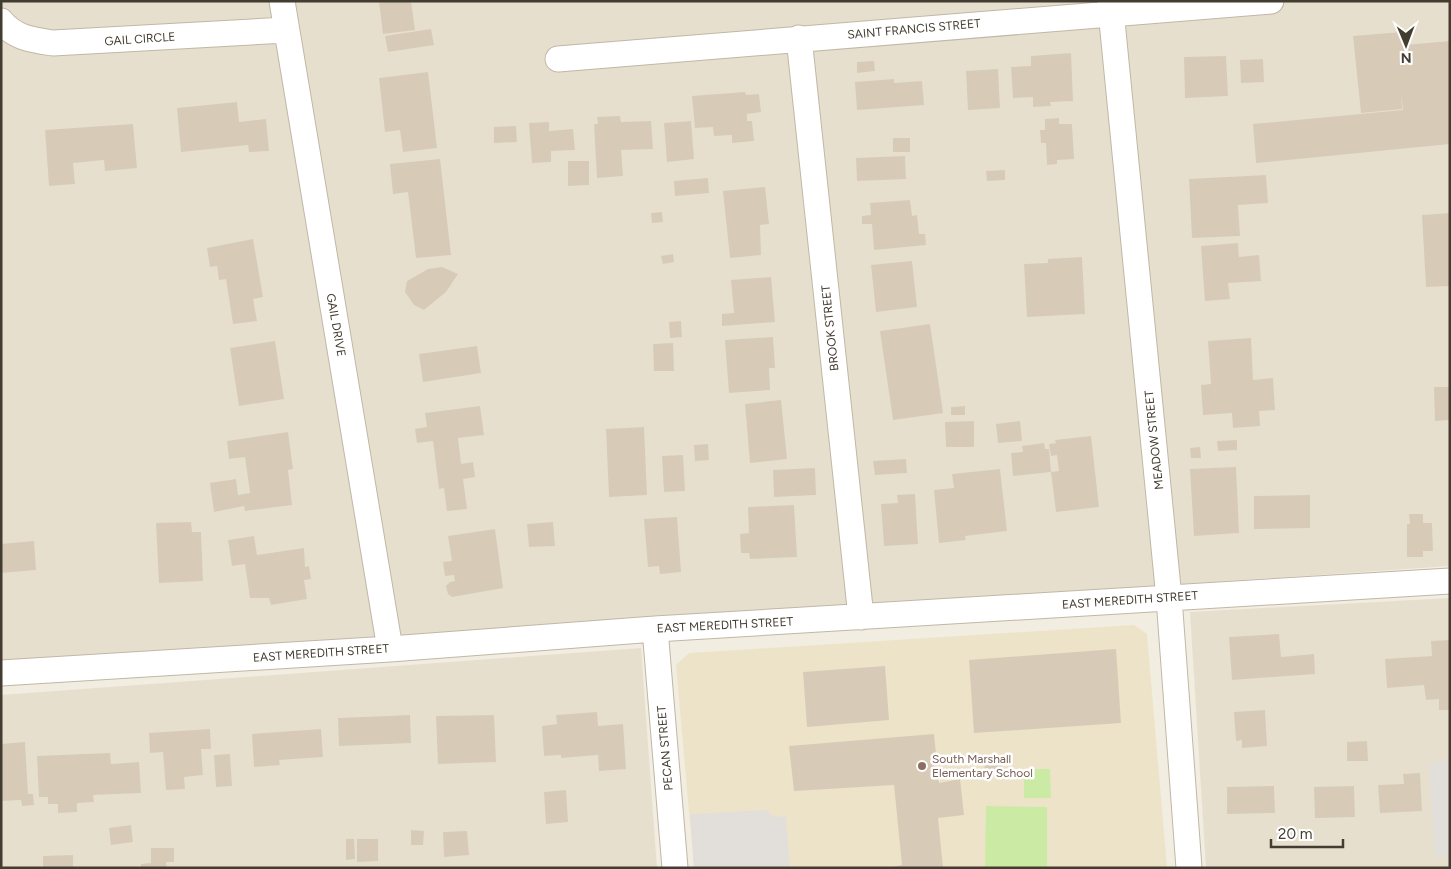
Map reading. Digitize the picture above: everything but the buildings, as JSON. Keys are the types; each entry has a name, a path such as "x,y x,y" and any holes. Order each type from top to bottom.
{"street":[{"name":"GAIL DRIVE","path":"282,1 390,648"},
{"name":"SAINT FRANCIS STREET","path":"558,59 799,38 1110,7 1271,1"},
{"name":"MEADOW STREET","path":"1110,7 1169,598 1189,868"},
{"name":"GAIL CIRCLE","path":"1,21 9,31 27,39 53,43 286,30"},
{"name":"BROOK STREET","path":"799,38 861,617"},
{"name":"EAST MEREDITH STREET","path":"1,673 655,629 1450,581"},
{"name":"PECAN STREET","path":"655,629 675,868"}],"shaded area":[{"path":"1,1 1450,1 1450,566 1,664"},
{"path":"1450,598 1450,868 1206,868 1190,612"},
{"name":"South Marshall Elementary School","path":"1134,625 1147,634 1167,868 694,868 676,665 689,653"},
{"path":"641,648 657,868 1,868 1,695"},
{"path":"1450,761 1450,855 1435,856 1429,763"},
{"path":"766,810 774,817 786,816 790,868 694,868 690,814"}],"green space":[{"path":"1024,769 1050,769 1051,798 1024,798"},
{"path":"986,806 1047,807 1047,868 985,868"}],"place":[{"name":"South Marshall Elementary School","path":"922,766"}]}
